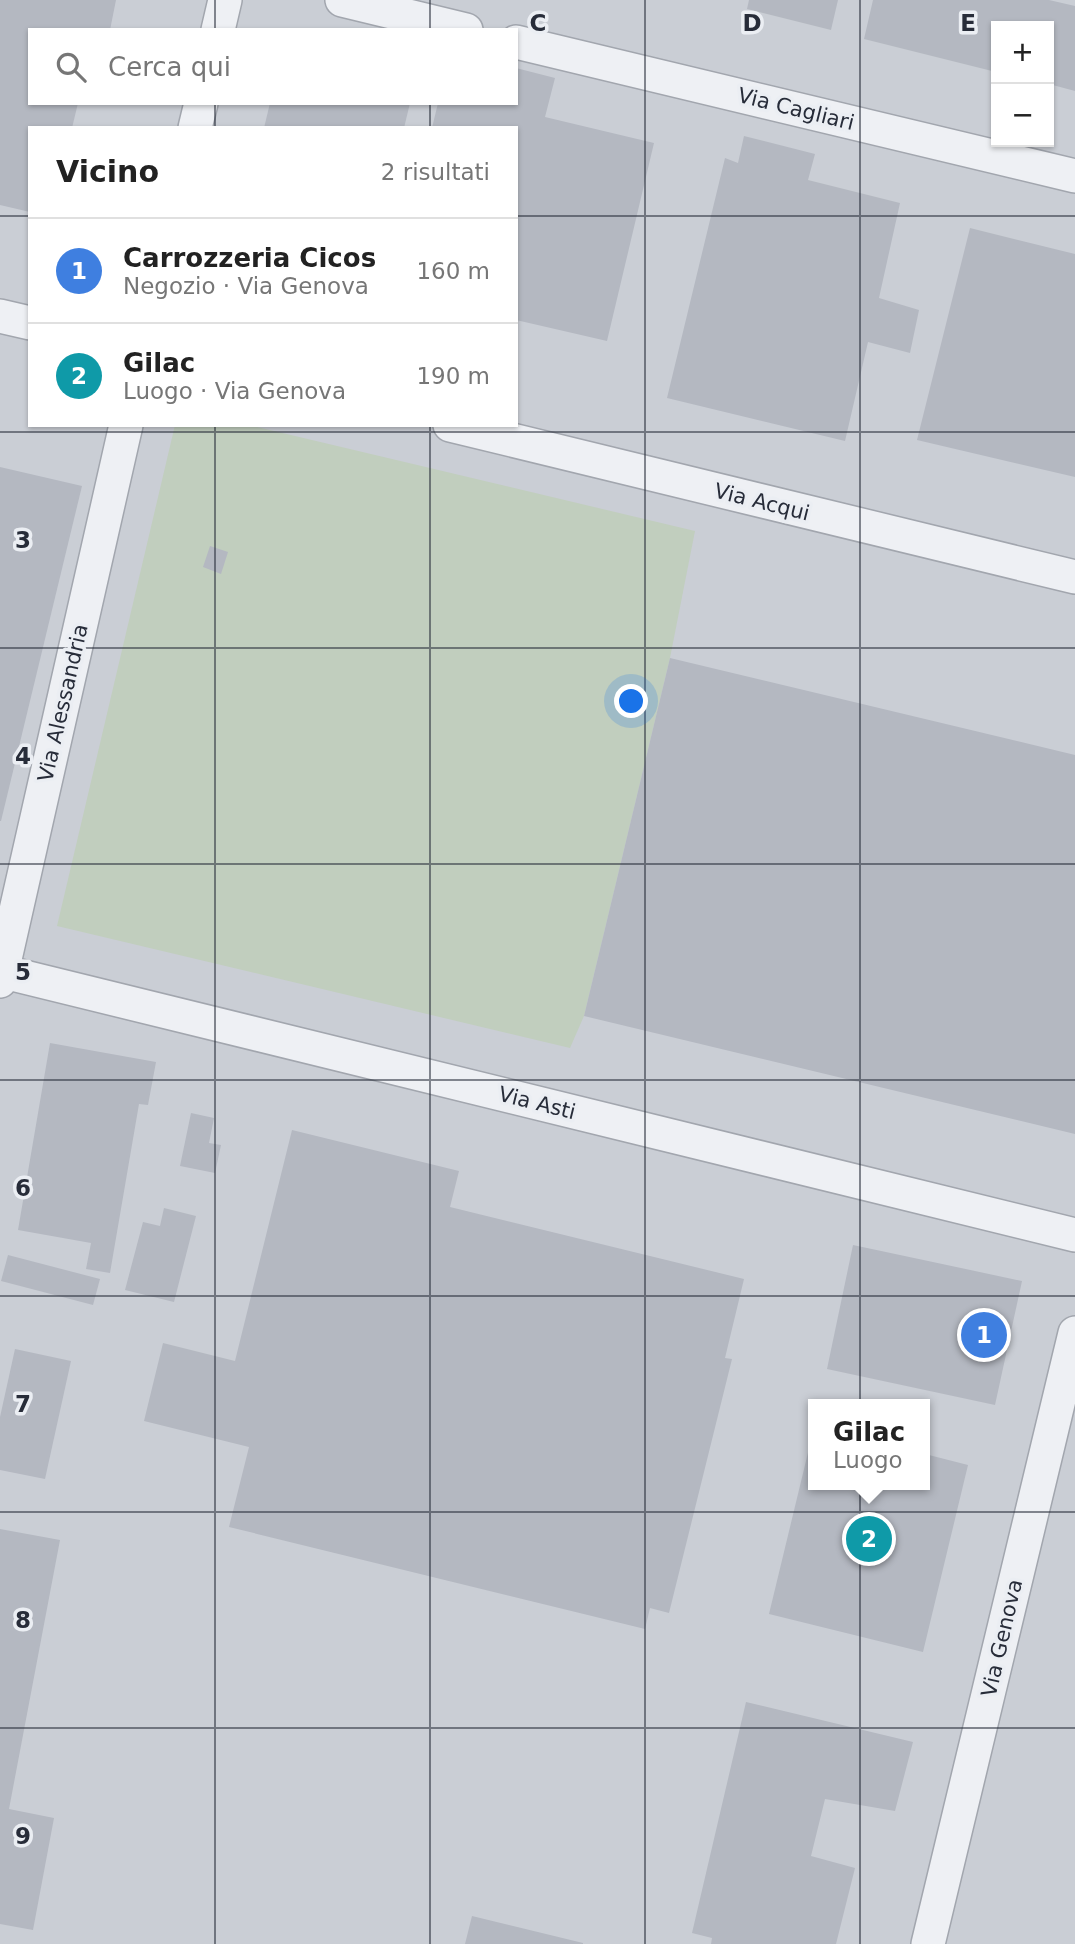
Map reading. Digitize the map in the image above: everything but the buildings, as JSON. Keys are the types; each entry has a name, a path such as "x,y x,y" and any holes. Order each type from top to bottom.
{"street":[{"path":"218,28 225,0"},
{"path":"342,0 458,28"},
{"name":"Via Cagliari","path":"518,42 1075,176"},
{"path":"195,126 201,105"},
{"path":"0,316 28,323"},
{"name":"Via Alessandria","path":"1,975 127,427"},
{"name":"Via Acqui","path":"458,427 1075,577"},
{"name":"Via Asti","path":"1,975 1075,1235"},
{"name":"Via Genova","path":"928,1944 1075,1333"}],"shaded area":[{"path":"0,0 1075,0 1075,1944 0,1944"}],"green space":[{"path":"175,427 257,427 695,531 670,658 584,1016 570,1048 57,926"}],"place":[{"name":"Carrozzeria Cicos","path":"984,1335"},
{"name":"Gilac","path":"869,1539"}]}
